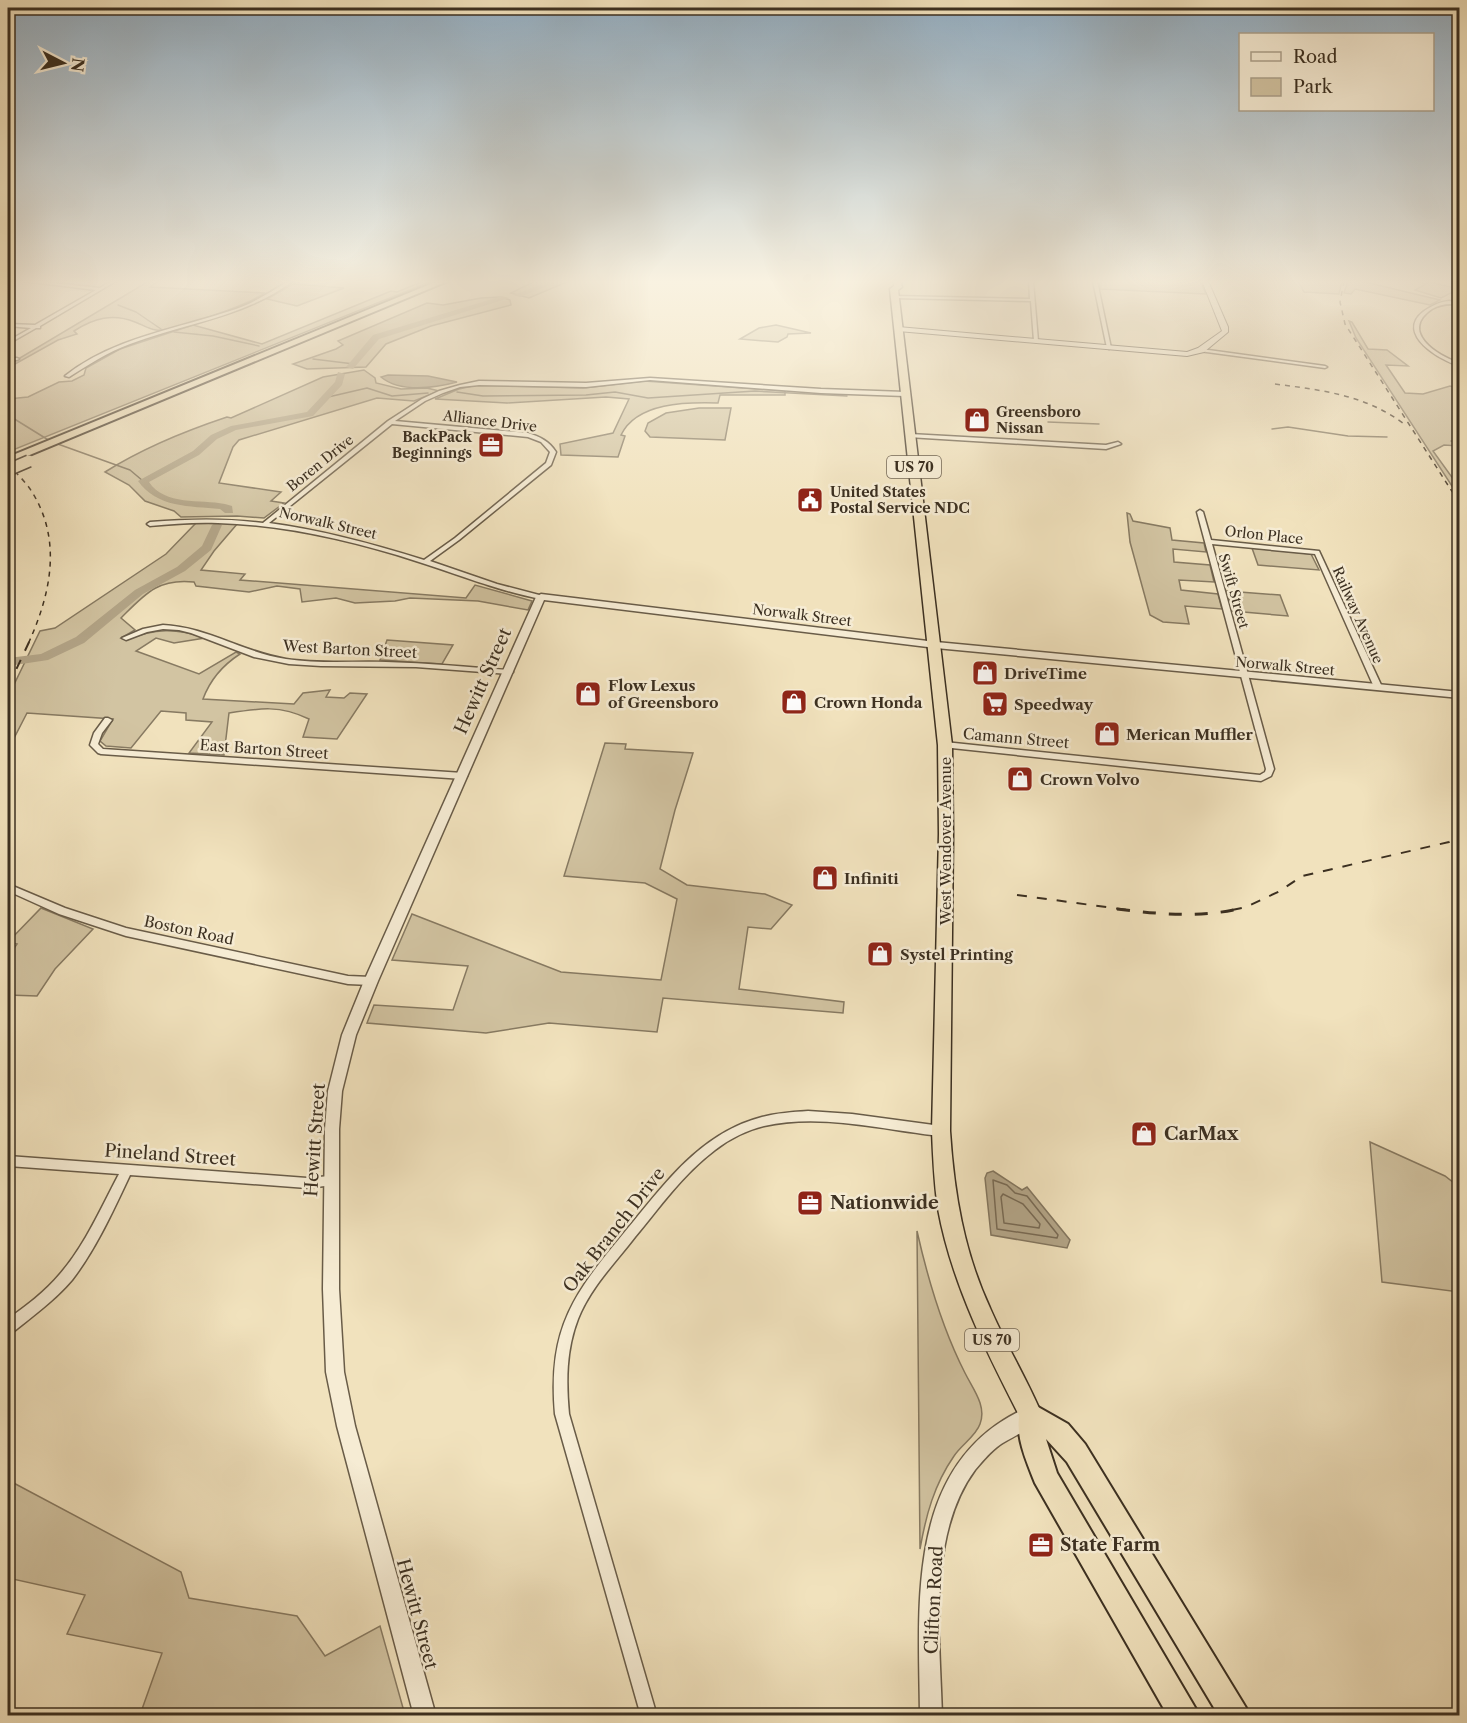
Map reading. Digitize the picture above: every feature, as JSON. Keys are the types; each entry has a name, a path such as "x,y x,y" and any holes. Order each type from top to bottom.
{"highway":[{"path":"8,470 25,458 254,361"},
{"path":"8,461 25,458 261,361"},
{"name":"West Wendover Avenue","path":"902,361 936,645 945,745 946,834 941,1131 946,1205 958,1253 974,1299 996,1349 1030,1415 1037,1459 1048,1482 1185,1716"},
{"path":"1030,1415 1059,1433 1076,1453 1236,1716"}],"street":[{"path":"67,376 93,361"},
{"path":"1284,361 1325,367"},
{"name":"Boren Drive","path":"266,523 390,422 420,402 462,385 479,383 586,385 650,379 821,391 905,393"},
{"name":"Alliance Drive","path":"390,422 528,435 544,441 553,452 549,464 458,539 425,562"},
{"path":"910,436 1106,447 1118,444"},
{"name":"Swift Street","path":"1200,512 1246,676"},
{"name":"Norwalk Street","path":"150,524 222,519 266,523 425,562 498,588 541,597 936,645 1460,695"},
{"name":"Orlon Place","path":"1208,542 1317,552"},
{"name":"Railway Avenue","path":"1317,552 1378,687"},
{"name":"Hewitt Street","path":"425,1716 346,1426 335,1372 331,1289 330,1182 335,1090 349,1035 371,981 541,597"},
{"name":"West Barton Street","path":"126,638 152,628 180,627 191,628 240,650 292,662 396,664 509,672"},
{"name":"Camann Street","path":"945,745 1264,777 1270,769 1246,676"},
{"name":"East Barton Street","path":"108,720 95,740 94,745 101,751 463,776"},
{"name":"Boston Road","path":"8,887 62,911 126,932 348,980 371,981"},
{"name":"Oak Branch Drive","path":"649,1716 562,1414 560,1365 574,1313 591,1284 689,1165 713,1145 739,1130 767,1121 812,1116 941,1131"},
{"name":"Pineland Street","path":"8,1161 307,1184 330,1182"},
{"path":"8,1327 38,1305 72,1270 96,1232 127,1170"},
{"name":"Clifton Road","path":"931,1716 934,1554 947,1502 962,1472 979,1450 1030,1415"}],"green space":[{"path":"8,361 20,361 8,368"},
{"path":"98,361 233,361 8,452 8,399 28,397 59,382 72,381 84,375 86,368"},
{"path":"300,361 371,361 366,367 307,369 293,364"},
{"path":"1371,361 1402,361 1408,366 1386,365 1405,393 1423,394 1450,386 1459,388 1459,446 1444,445 1433,451 1459,487 1459,497"},
{"path":"364,370 375,378 376,383 401,389 427,388 439,391 414,401 377,398 239,440 233,447 219,483 281,492 271,501 284,503 264,518 181,517 174,511 145,501 129,485 105,472 164,441 227,417 231,418 323,377"},
{"path":"644,381 785,391 785,395 720,395 718,403 678,404 651,410 628,424 621,435 625,436 618,457 561,455 560,444 613,433 629,399 606,397 507,403 435,399 459,389 477,385 583,388"},
{"path":"699,408 731,408 725,440 650,437 645,431 648,423 666,413"},
{"path":"1127,513 1133,521 1170,528 1172,540 1204,543 1206,552 1173,549 1174,562 1210,565 1214,582 1179,580 1181,590 1218,594 1222,609 1185,606 1189,624 1163,622 1150,615 1130,542"},
{"path":"196,523 238,523 201,570 245,574 240,580 466,598 475,585 532,601 528,610 478,601 410,598 355,603 336,598 302,602 300,589 277,586 249,592 196,586 194,582 182,581 161,585 145,595 121,618 135,630 121,638 127,640 156,631 175,631 205,638 174,643 156,638 136,651 199,674 236,652 240,654 218,674 203,699 294,704 303,693 330,690 326,697 344,698 350,693 367,694 337,739 303,737 309,719 289,711 250,710 229,713 224,755 189,753 212,722 186,720 186,713 161,711 131,748 106,746 100,741 113,719 27,713 8,746 8,697 40,631 55,628 166,554"},
{"path":"1252,548 1311,554 1319,570 1258,565"},
{"path":"1227,591 1280,595 1288,616 1232,611"},
{"path":"387,640 453,645 442,664 380,660"},
{"path":"605,743 626,744 625,749 693,753 660,869 687,885 765,894 792,905 771,929 748,927 739,989 844,1002 843,1013 663,998 657,1032 549,1023 486,1033 367,1023 374,1005 453,1010 468,966 392,960 412,914 561,972 661,980 677,899 645,883 564,876"},
{"path":"41,908 93,929 55,969 37,996 8,995 8,957 17,944 8,942"},
{"path":"1370,1142 1445,1176 1459,1187 1459,1292 1382,1282"},
{"path":"917,1231 931,1286 943,1321 982,1411 978,1428 954,1456 936,1489 928,1512 920,1549"},
{"path":"8,1480 181,1572 189,1598 297,1616 325,1656 380,1626 405,1715 155,1716 141,1712 162,1653 67,1634 85,1595 8,1578"}],"water":[{"path":"388,375 428,376 457,382 439,386 408,387 389,382 381,377"},
{"path":"993,1171 1022,1190 1027,1187 1070,1240 1067,1248 991,1235 985,1178 987,1173"}],"waterway":[{"path":"333,361 354,364"},
{"path":"350,367 356,361"},
{"path":"229,511 228,508 221,506 166,499 156,495 143,481 196,453 214,437 234,428 310,414 339,383 341,374"},
{"path":"324,398 367,388 392,396 428,393"},
{"path":"457,392 483,396 586,395 615,392 648,398 755,391 847,396"},
{"path":"8,415 50,441"},
{"path":"1048,422 1099,424"},
{"path":"1272,429 1288,427 1348,436 1387,437"},
{"path":"1451,441 1460,442"},
{"path":"55,443 130,470 143,481"},
{"path":"8,662 44,657 80,640 139,592 181,569 207,548 217,525"}],"railway":[{"path":"1369,361 1460,504"},
{"path":"1275,384 1359,400 1404,424"},
{"path":"8,464 30,488 41,510 50,548 48,586 29,642"},
{"path":"8,687 30,640"},
{"path":"1232,910 1246,907 1280,891 1302,876 1449,842 1460,837"},
{"path":"1017,895 1128,910"},
{"path":"1117,909 1163,914 1208,914 1238,909"}],"place":[{"name":"Greensboro Nissan","path":"977,420"},
{"name":"BackPack Beginnings","path":"491,445"},
{"name":"United States Postal Service NDC","path":"810,500"},
{"name":"DriveTime","path":"985,673"},
{"name":"Flow Lexus of Greensboro","path":"588,694"},
{"name":"Crown Honda","path":"794,702"},
{"name":"Speedway","path":"995,704"},
{"name":"Merican Muffler","path":"1107,734"},
{"name":"Crown Volvo","path":"1020,779"},
{"name":"Infiniti","path":"825,878"},
{"name":"Systel Printing","path":"880,954"},
{"name":"CarMax","path":"1144,1134"},
{"name":"Nationwide","path":"810,1203"},
{"name":"State Farm","path":"1041,1545"}]}
